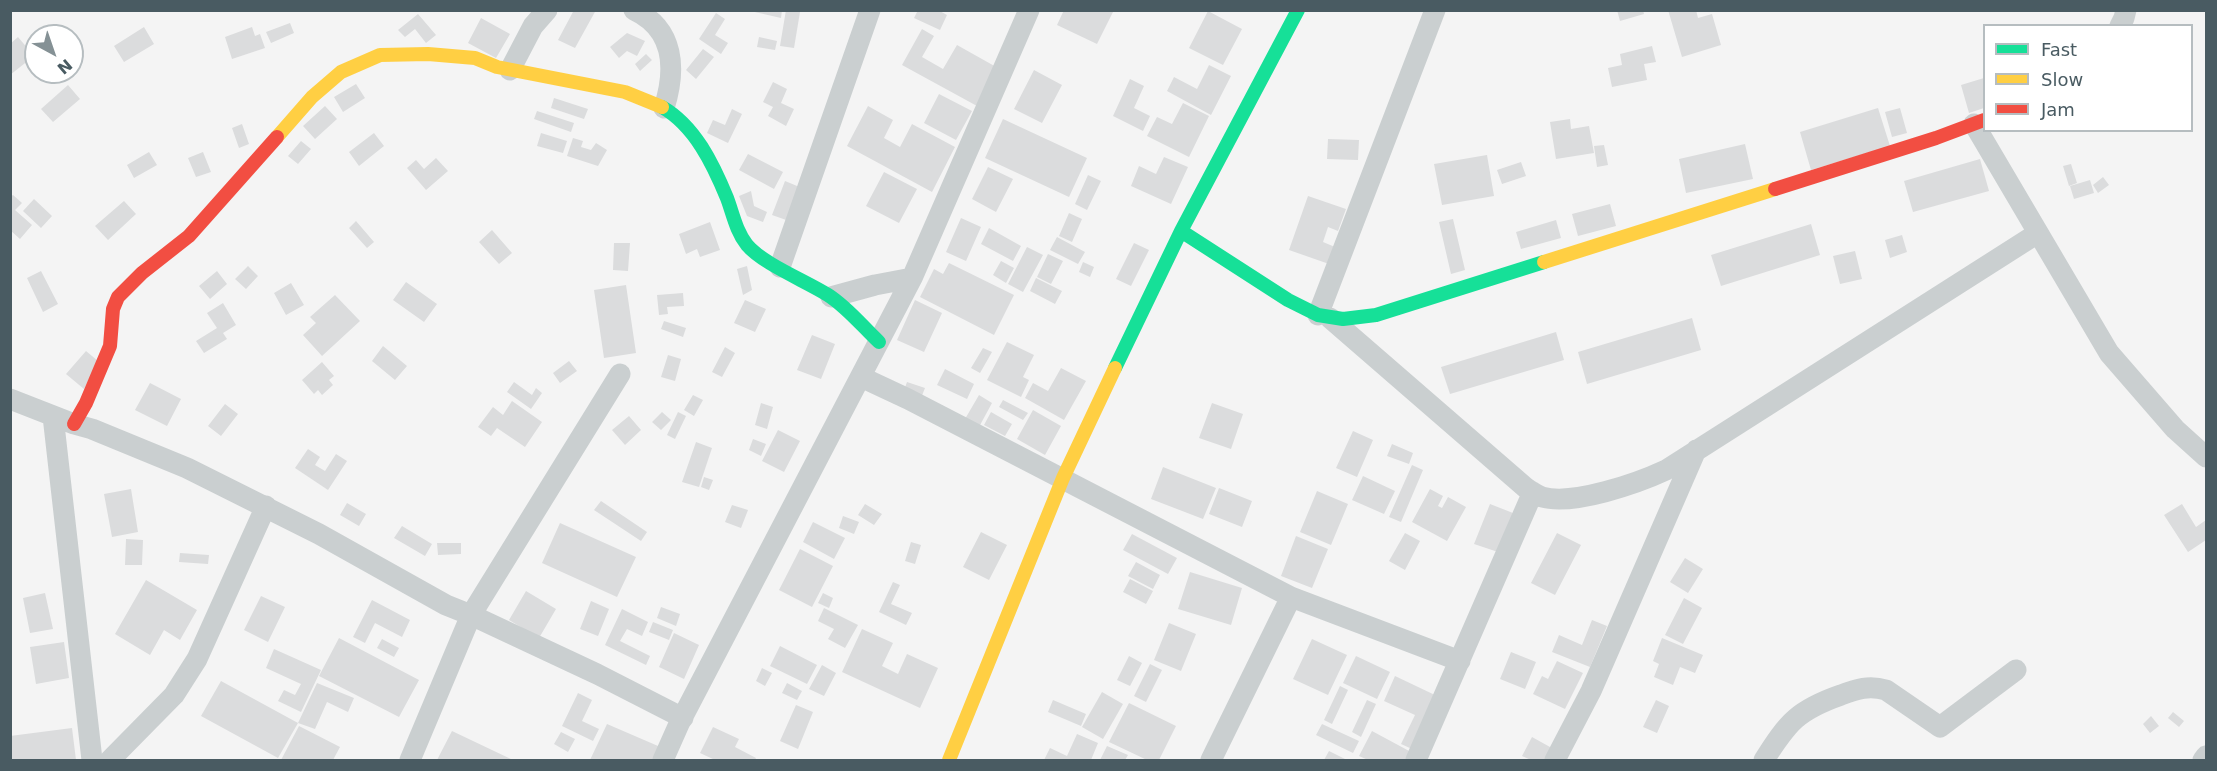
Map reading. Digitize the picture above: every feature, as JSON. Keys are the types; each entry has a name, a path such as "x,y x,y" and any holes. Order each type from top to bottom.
{"street":[{"path":"510,70 533,26 547,10"},
{"path":"634,10 646,16 657,26 668,43 670,91 664,108"},
{"path":"780,267 870,10"},
{"path":"663,760 912,278 1029,10"},
{"path":"949,760 1063,478 1181,231 1298,10"},
{"path":"1324,316 1435,10"},
{"path":"74,424 86,403 110,346 113,309 118,297 142,273 189,236 305,104 341,72 380,55 428,54 475,58 510,70 625,92 664,108 684,124 701,145 727,198 737,228 747,245 831,297 879,342"},
{"path":"1181,231 1288,300 1324,316 1343,319 1376,315 1936,138 1979,122"},
{"path":"1984,132 2038,233 2109,353 2175,429 2206,457"},
{"path":"1324,316 1533,492 1541,497 1560,500 1641,482 1666,470 2038,233"},
{"path":"831,297 912,278"},
{"path":"410,760 471,615 620,374"},
{"path":"861,378 908,399 1291,597 1460,661"},
{"path":"10,399 92,429 187,468 319,534 446,605 597,674 683,718"},
{"path":"53,416 92,760"},
{"path":"1555,760 1591,691 1696,450"},
{"path":"1416,760 1533,492"},
{"path":"110,760 174,695 197,659 266,506"},
{"path":"1211,760 1291,597"},
{"path":"1764,760 1781,735 1798,716 1815,704 1859,688 1886,690 1940,727 2016,670"},
{"path":"2203,760 2206,756"}],"building":[{"path":"574,10 596,10 575,48 558,40"},
{"path":"746,10 782,10 781,18"},
{"path":"786,10 800,12 794,48 780,46"},
{"path":"918,10 938,10 947,15 940,30 914,18"},
{"path":"1064,10 1114,10 1097,44 1057,25"},
{"path":"1617,10 1643,10 1644,14 1620,21"},
{"path":"1668,10 1696,10 1698,18 1712,14 1721,45 1682,57"},
{"path":"1208,11 1242,29 1223,65 1189,48"},
{"path":"716,13 725,19 715,35 728,43 721,54 699,39"},
{"path":"418,14 436,35 426,43 415,29 405,37 398,30"},
{"path":"481,18 510,34 496,58 468,43"},
{"path":"290,23 294,33 271,43 266,32"},
{"path":"144,27 154,44 124,62 114,46"},
{"path":"252,27 255,36 260,34 265,48 232,59 225,37"},
{"path":"922,29 934,36 922,57 943,69 957,45 998,68 977,106 902,65"},
{"path":"627,33 645,41 637,56 627,51 619,58 610,47"},
{"path":"18,37 24,44 24,64 10,75 10,44"},
{"path":"759,37 777,41 775,50 757,47"},
{"path":"1652,46 1656,62 1644,64 1647,80 1612,87 1608,68 1622,65 1620,54"},
{"path":"703,49 714,57 696,79 686,70"},
{"path":"646,54 652,60 640,71 635,64"},
{"path":"1209,65 1231,76 1211,115 1167,91 1174,77 1197,89"},
{"path":"1034,70 1062,85 1042,123 1014,109"},
{"path":"1983,78 1983,108 1969,113 1961,85"},
{"path":"1130,79 1144,86 1134,108 1150,116 1143,131 1113,116"},
{"path":"773,82 787,89 781,103 794,109 786,126 768,116 773,107 763,102"},
{"path":"356,84 365,98 343,112 334,97"},
{"path":"68,85 80,99 53,122 41,109"},
{"path":"939,94 972,111 956,140 924,123"},
{"path":"554,98 588,109 584,119 551,108"},
{"path":"1183,103 1209,116 1189,157 1147,136 1157,117 1172,124"},
{"path":"325,106 337,119 315,139 303,126"},
{"path":"868,106 893,120 884,138 900,147 912,124 955,147 932,192 847,146"},
{"path":"1878,108 1890,146 1811,170 1800,132"},
{"path":"1900,108 1907,133 1892,137 1885,112"},
{"path":"732,109 742,114 728,143 707,133 713,120 725,125"},
{"path":"537,111 574,123 571,132 534,119"},
{"path":"1003,119 1087,158 1069,197 985,158"},
{"path":"1570,119 1571,129 1589,126 1594,153 1556,159 1550,122"},
{"path":"242,124 249,144 239,148 232,128"},
{"path":"374,133 384,146 359,166 349,152"},
{"path":"541,133 567,141 563,153 537,146"},
{"path":"573,138 583,141 581,147 591,150 596,143 607,150 598,166 567,156"},
{"path":"1328,139 1359,140 1358,160 1327,159"},
{"path":"301,141 311,149 298,164 288,156"},
{"path":"1745,144 1753,179 1686,193 1679,159"},
{"path":"1604,145 1608,165 1597,167 1594,146"},
{"path":"149,152 157,165 134,178 127,165"},
{"path":"203,152 211,172 196,177 188,158"},
{"path":"748,154 783,172 774,189 739,170"},
{"path":"1487,155 1494,196 1442,205 1434,164"},
{"path":"1164,157 1188,167 1171,204 1131,186 1139,166 1156,174"},
{"path":"436,158 448,171 426,190 407,168 416,160 424,169"},
{"path":"1980,159 1989,191 1913,212 1904,181"},
{"path":"1521,162 1526,176 1502,184 1497,170"},
{"path":"2071,164 2077,183 2069,186 2063,166"},
{"path":"988,167 1013,179 996,212 972,199"},
{"path":"884,172 917,189 899,223 866,206"},
{"path":"1088,175 1101,181 1087,210 1075,204"},
{"path":"2103,177 2109,185 2098,193 2093,185"},
{"path":"2090,180 2094,193 2074,199 2070,186"},
{"path":"785,181 802,188 789,221 772,215"},
{"path":"751,191 754,206 767,212 763,222 747,216 739,196"},
{"path":"13,195 22,203 15,210 32,225 20,239 10,230 10,197"},
{"path":"1308,196 1346,209 1338,231 1328,227 1323,242 1335,247 1329,264 1289,250"},
{"path":"34,199 52,216 41,228 23,211"},
{"path":"124,201 136,214 108,240 95,226"},
{"path":"1610,204 1616,226 1578,236 1572,214"},
{"path":"1069,213 1082,219 1072,242 1059,236"},
{"path":"961,218 981,227 966,261 946,252"},
{"path":"1453,219 1465,270 1451,274 1439,222"},
{"path":"1556,220 1561,238 1521,249 1516,232"},
{"path":"356,221 374,242 367,248 349,228"},
{"path":"710,222 720,250 700,257 697,249 686,254 679,234"},
{"path":"1811,224 1820,255 1721,286 1711,255"},
{"path":"989,228 1021,246 1013,261 981,244"},
{"path":"492,230 512,253 499,264 479,242"},
{"path":"1902,235 1907,252 1890,258 1885,240"},
{"path":"1057,237 1085,252 1078,264 1050,250"},
{"path":"614,243 630,243 628,271 613,270"},
{"path":"1134,243 1149,250 1131,286 1116,279"},
{"path":"1027,247 1043,255 1023,292 1008,284"},
{"path":"1855,251 1862,279 1840,284 1833,256"},
{"path":"1048,254 1063,261 1051,284 1037,277"},
{"path":"1001,261 1014,268 1006,283 993,275"},
{"path":"1083,262 1094,267 1090,277 1079,272"},
{"path":"949,263 1014,295 994,335 920,297 934,269 943,274"},
{"path":"248,266 258,276 246,289 235,279"},
{"path":"747,266 752,290 743,295 737,269"},
{"path":"41,271 58,304 43,312 27,278"},
{"path":"217,271 227,284 210,299 199,286"},
{"path":"1036,278 1062,291 1055,304 1030,291"},
{"path":"406,282 437,304 424,322 393,300"},
{"path":"291,283 304,305 286,315 274,293"},
{"path":"626,285 636,353 604,358 594,290"},
{"path":"683,293 684,306 667,307 668,314 659,315 657,295"},
{"path":"335,295 360,321 322,356 303,335 316,323 310,317"},
{"path":"745,300 766,309 755,332 734,323"},
{"path":"915,300 942,313 924,352 897,340"},
{"path":"223,303 236,325 223,333 227,339 204,353 196,341 217,328 207,313"},
{"path":"1692,318 1701,350 1587,384 1578,352"},
{"path":"664,321 686,328 683,337 661,329"},
{"path":"1556,332 1564,360 1450,394 1441,367"},
{"path":"812,335 835,344 821,379 797,370"},
{"path":"1007,342 1034,355 1023,377 1029,380 1021,397 987,380"},
{"path":"383,346 407,366 395,380 372,361"},
{"path":"725,347 735,353 722,377 712,372"},
{"path":"983,348 992,352 980,373 971,368"},
{"path":"86,351 98,361 84,389 66,374"},
{"path":"668,355 681,359 675,381 661,377"},
{"path":"569,361 577,371 560,383 553,373"},
{"path":"322,362 334,376 329,380 333,385 322,395 318,390 314,394 302,380"},
{"path":"1061,368 1086,381 1064,420 1025,398 1033,383 1048,391"},
{"path":"945,369 974,384 967,399 937,385"},
{"path":"514,382 532,395 536,388 542,393 531,409 507,392"},
{"path":"907,382 925,388 921,398 903,393"},
{"path":"150,383 181,399 167,426 135,410"},
{"path":"693,395 703,400 694,416 684,410"},
{"path":"979,395 992,403 979,427 965,419"},
{"path":"1003,400 1028,413 1023,420 999,407"},
{"path":"512,401 542,422 525,447 497,428 491,436 478,427 493,407 503,415"},
{"path":"761,403 773,407 767,429 755,425"},
{"path":"1212,403 1243,414 1231,449 1199,438"},
{"path":"225,404 238,414 221,436 208,426"},
{"path":"1033,410 1061,426 1045,455 1017,439"},
{"path":"662,412 671,420 661,430 652,422"},
{"path":"678,412 686,416 675,439 667,435"},
{"path":"991,412 1012,424 1005,436 984,425"},
{"path":"629,416 641,430 625,445 612,430"},
{"path":"778,430 800,441 784,472 762,461"},
{"path":"1353,431 1373,440 1357,477 1336,468"},
{"path":"753,439 766,444 761,456 749,450"},
{"path":"696,442 712,448 699,487 682,482"},
{"path":"1392,444 1413,453 1409,464 1387,456"},
{"path":"308,449 320,457 315,465 325,471 336,454 347,461 328,490 295,468"},
{"path":"1412,465 1423,470 1401,522 1389,517"},
{"path":"1163,467 1216,488 1203,519 1151,499"},
{"path":"1363,476 1395,491 1384,514 1352,500"},
{"path":"704,477 713,480 709,490 701,487"},
{"path":"1219,488 1252,501 1242,527 1209,514"},
{"path":"131,489 138,532 112,537 104,494"},
{"path":"1430,489 1443,496 1438,506 1442,508 1448,497 1466,507 1447,541 1412,522"},
{"path":"1317,491 1348,504 1331,545 1300,532"},
{"path":"601,501 647,532 641,541 594,510"},
{"path":"347,503 366,514 359,526 340,515"},
{"path":"865,504 882,514 874,525 858,515"},
{"path":"1490,504 1513,513 1498,552 1474,544"},
{"path":"2182,504 2196,527 2206,520 2206,540 2188,552 2164,515"},
{"path":"732,505 748,510 741,528 725,522"},
{"path":"843,516 859,522 854,534 839,528"},
{"path":"813,522 845,538 834,559 803,542"},
{"path":"560,523 636,557 617,597 542,563"},
{"path":"402,526 432,544 425,556 394,538"},
{"path":"981,532 1007,545 989,580 963,567"},
{"path":"1405,533 1420,541 1405,570 1389,561"},
{"path":"1557,533 1581,545 1555,595 1531,583"},
{"path":"1132,534 1177,558 1168,574 1123,550"},
{"path":"1296,536 1328,549 1312,588 1281,576"},
{"path":"126,539 143,540 142,565 125,565"},
{"path":"911,542 921,545 915,564 905,561"},
{"path":"437,543 461,543 461,554 438,555"},
{"path":"800,549 833,566 812,607 779,590"},
{"path":"180,553 209,555 208,564 179,562"},
{"path":"1685,558 1703,569 1688,593 1670,582"},
{"path":"1136,562 1160,575 1153,589 1128,576"},
{"path":"1190,572 1242,588 1231,625 1178,609"},
{"path":"1130,579 1153,591 1146,604 1123,592"},
{"path":"146,580 197,610 180,640 164,630 150,655 115,634"},
{"path":"893,582 900,585 891,604 912,613 906,625 879,612"},
{"path":"526,591 556,609 539,638 509,620"},
{"path":"45,593 53,629 30,633 23,598"},
{"path":"823,593 833,598 829,608 818,603"},
{"path":"261,596 285,607 268,642 244,630"},
{"path":"1684,598 1702,608 1683,644 1665,635"},
{"path":"372,600 410,620 402,637 375,623 365,643 353,637"},
{"path":"591,601 609,609 598,636 580,629"},
{"path":"661,607 680,614 676,626 657,618"},
{"path":"824,608 858,625 845,648 828,639 834,629 818,621"},
{"path":"622,609 648,622 642,636 627,629 620,641 650,656 646,665 605,645"},
{"path":"1592,620 1607,626 1590,667 1552,652 1559,635 1582,645"},
{"path":"653,622 673,630 669,640 649,632"},
{"path":"1169,623 1196,634 1181,671 1154,660"},
{"path":"862,629 893,643 882,666 898,674 907,654 938,668 920,708 842,672"},
{"path":"674,633 699,645 684,679 659,667"},
{"path":"339,638 419,680 399,717 319,676"},
{"path":"1662,638 1703,655 1695,673 1680,667 1673,685 1654,677 1659,664 1653,661"},
{"path":"382,639 399,648 394,657 377,648"},
{"path":"1312,639 1347,655 1328,695 1293,679"},
{"path":"64,642 69,678 36,684 30,647"},
{"path":"780,646 817,665 807,684 770,666"},
{"path":"274,649 321,670 301,712 278,701 284,690 295,695 301,684 266,668"},
{"path":"1511,652 1536,662 1525,689 1500,679"},
{"path":"1129,656 1142,663 1130,686 1117,680"},
{"path":"1356,656 1390,672 1377,699 1343,683"},
{"path":"1557,661 1583,673 1565,709 1533,694 1542,676 1548,679"},
{"path":"1150,664 1162,670 1146,702 1134,696"},
{"path":"822,665 836,673 824,696 809,689"},
{"path":"762,668 772,673 765,686 756,681"},
{"path":"1395,676 1437,696 1412,749 1401,744 1415,715 1384,701"},
{"path":"221,681 298,723 278,758 201,716"},
{"path":"317,683 354,698 348,712 327,702 315,729 298,723"},
{"path":"787,683 802,691 797,700 782,693"},
{"path":"1340,686 1348,690 1332,724 1324,720"},
{"path":"1102,692 1123,704 1103,739 1082,727"},
{"path":"578,693 592,700 582,721 599,729 593,741 562,726"},
{"path":"1053,700 1086,714 1081,726 1048,712"},
{"path":"1367,700 1376,704 1361,737 1352,732"},
{"path":"1656,700 1669,706 1657,733 1643,727"},
{"path":"1129,703 1176,726 1159,760 1147,760 1109,742"},
{"path":"796,705 813,712 798,749 780,741"},
{"path":"2173,712 2184,721 2179,727 2168,718"},
{"path":"2151,716 2159,726 2150,733 2143,724"},
{"path":"607,724 665,749 660,760 590,760"},
{"path":"1322,724 1359,741 1353,753 1316,735"},
{"path":"299,726 340,747 333,760 281,760"},
{"path":"713,727 739,739 735,747 756,758 755,760 715,760 700,753"},
{"path":"72,728 76,760 10,760 10,736"},
{"path":"452,731 513,760 437,760"},
{"path":"1372,731 1411,752 1406,760 1368,760 1359,756"},
{"path":"561,732 575,739 568,752 554,744"},
{"path":"1077,734 1098,743 1091,760 1044,760 1050,748 1067,756"},
{"path":"1532,737 1559,752 1554,760 1531,760 1522,756"},
{"path":"1107,746 1128,755 1125,760 1100,760"},
{"path":"1329,751 1347,760 1324,760"}],"traffic: fast":[{"path":"1115,368 1181,231 1298,10"},
{"path":"662,107 684,124 702,147 716,172 737,228 747,245 763,259 835,300 879,342"},
{"path":"1181,231 1288,300 1318,315 1343,319 1376,315 1544,262"}],"traffic: slow":[{"path":"277,137 312,97 341,72 380,55 428,54 475,58 497,67 625,92 662,107"},
{"path":"1544,262 1775,189"},
{"path":"949,760 1063,478 1115,368"}],"traffic: jam":[{"path":"1775,189 1936,138 1983,120"},
{"path":"74,424 86,403 110,346 113,309 118,297 142,273 189,236 277,137"}]}
